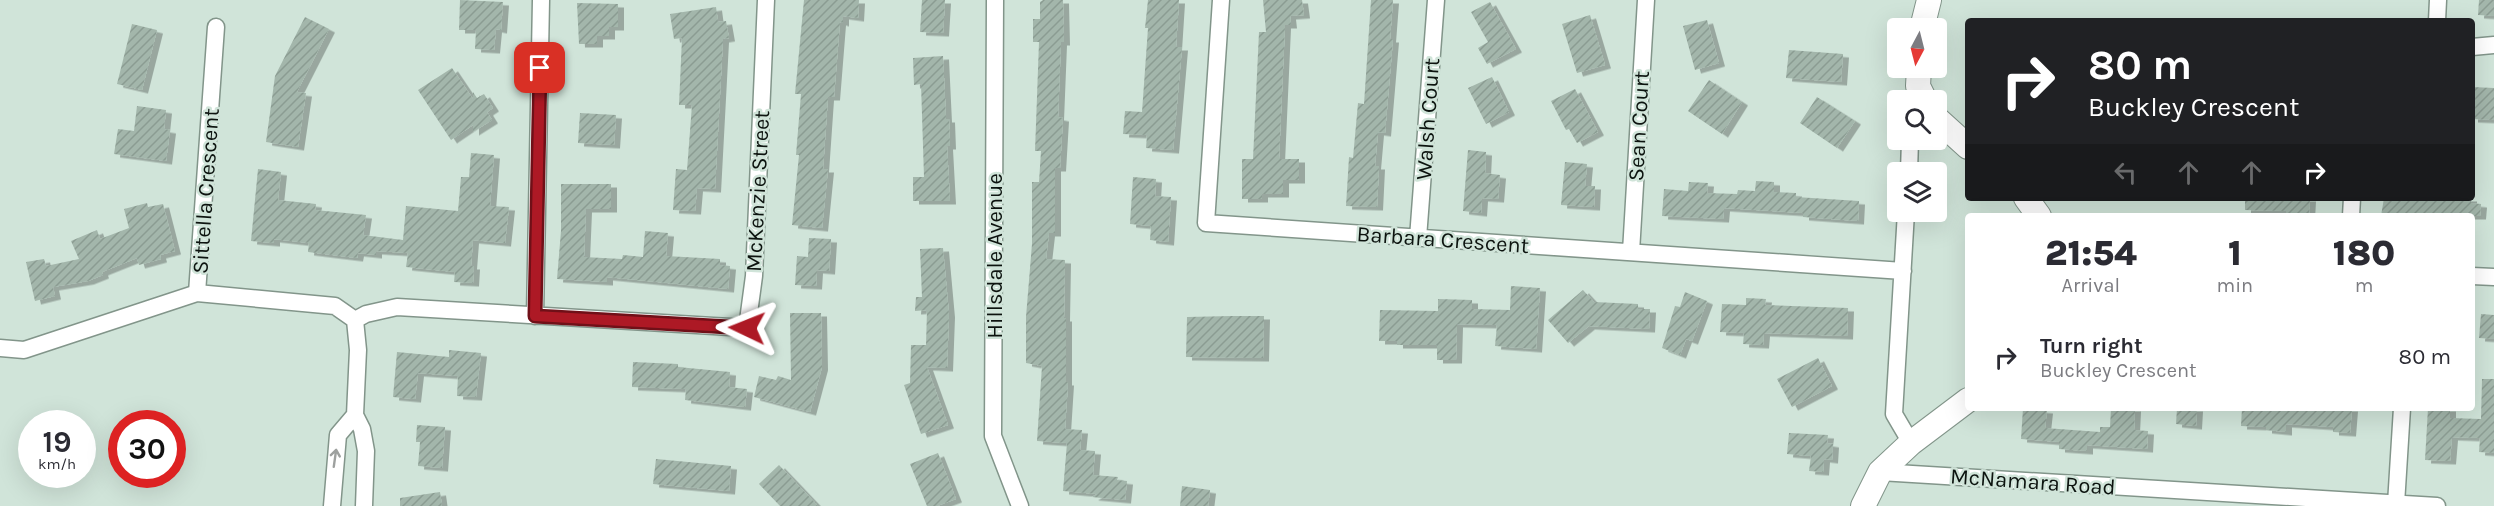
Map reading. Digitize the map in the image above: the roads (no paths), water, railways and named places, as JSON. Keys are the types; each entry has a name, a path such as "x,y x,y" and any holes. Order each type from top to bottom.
{"main road":[{"path":"1924,18 1929,0"},
{"path":"1947,128 1965,144"},
{"path":"1863,506 1880,472 1911,443 1965,402"}],"street":[{"path":"535,316 541,0"},
{"name":"McKenzie Street","path":"355,320 366,314 397,307 747,328 754,276 766,0"},
{"name":"Hillsdale Avenue","path":"995,0 993,436 1020,506"},
{"name":"Barbara Crescent","path":"1221,0 1206,223 1903,271"},
{"name":"Walsh Court","path":"1418,238 1436,0"},
{"name":"Sean Court","path":"1631,252 1646,0"},
{"path":"2437,18 2438,0"},
{"name":"Sittella Crescent","path":"0,348 24,350 197,293 216,27"},
{"path":"2475,47 2494,45"},
{"path":"1905,222 1894,414 1911,443"},
{"path":"2475,276 2494,277"},
{"path":"197,293 335,306 355,320 358,350 355,415 362,429 366,451 364,506"},
{"path":"2396,504 2403,411"},
{"path":"332,506 338,435 355,415"},
{"name":"McNamara Road","path":"1880,472 2322,503 2438,506"}]}
